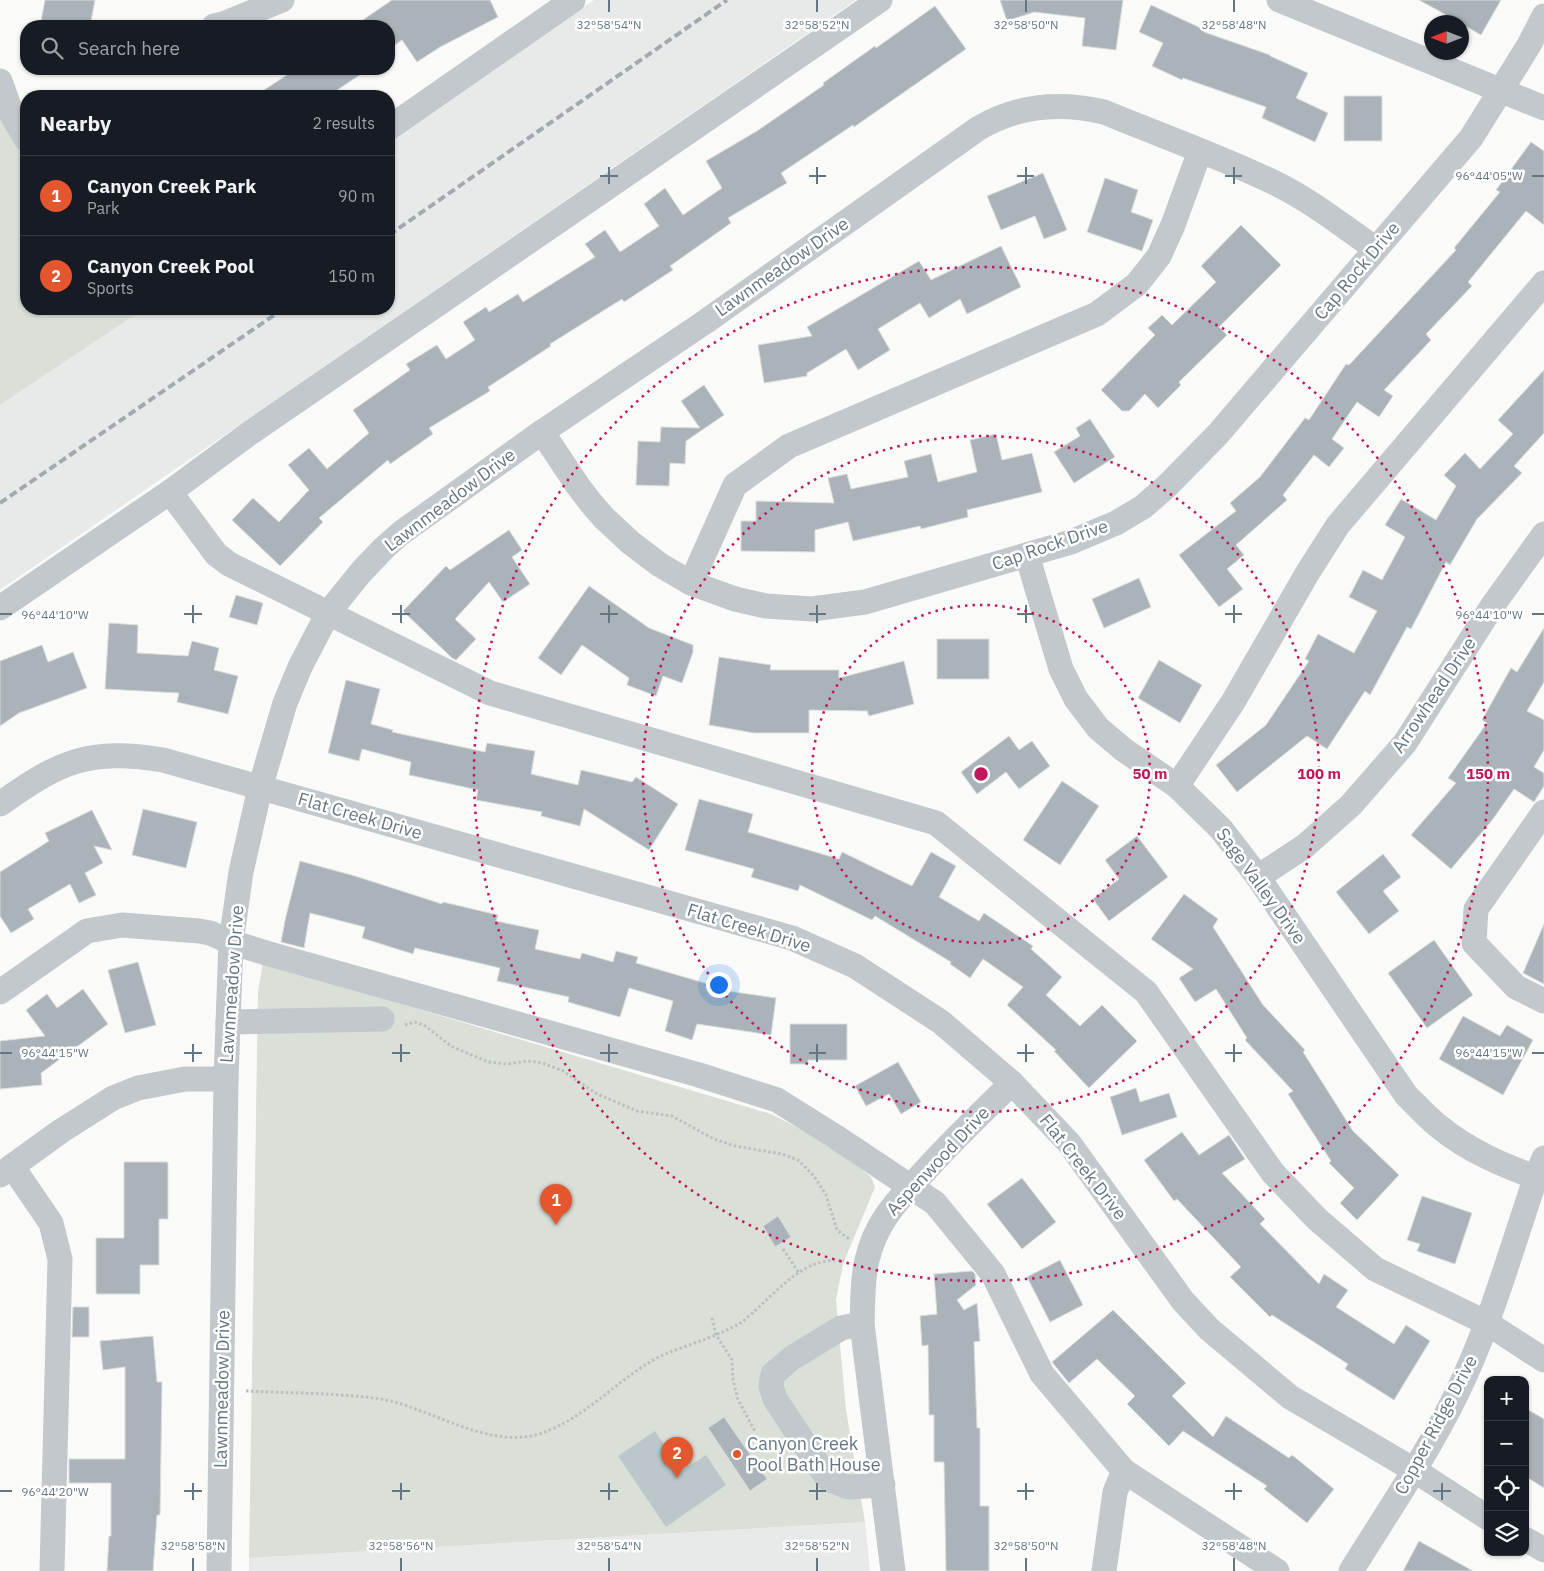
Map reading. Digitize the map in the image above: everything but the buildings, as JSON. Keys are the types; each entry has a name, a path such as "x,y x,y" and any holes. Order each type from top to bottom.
{"street":[{"path":"233,20 282,0"},
{"path":"395,124 574,0"},
{"path":"0,608 170,492 250,433 880,0"},
{"path":"1279,0 1544,108"},
{"name":"Cap Rock Drive","path":"542,432 578,486 604,518 631,543 691,583 735,599 766,606 812,609 865,602 1071,542 1116,523 1143,507 1167,486 1218,434 1470,138 1529,45 1544,16"},
{"path":"0,81 12,115 20,129"},
{"name":"Lawnmeadow Drive","path":"219,1571 226,1079 231,942 241,872 260,788 285,704 300,667 328,613 368,566 402,533 542,432 705,322 991,120 1021,110 1061,106 1104,112 1278,185 1315,206 1376,249"},
{"path":"691,583 735,485 789,446 1097,314 1137,284 1159,256 1173,225 1200,151"},
{"path":"1177,786 1233,702 1308,572 1338,525 1544,283"},
{"path":"170,492 216,554 229,564 490,693 936,822 1146,992 1273,1173 1316,1219 1375,1269 1487,1324 1544,1360"},
{"name":"Arrowhead Drive","path":"1258,877 1305,846 1351,805 1405,743 1493,605 1544,534"},
{"name":"Sage Valley Drive","path":"1027,555 1061,669 1076,699 1098,728 1124,750 1177,786 1221,828 1258,877 1406,1095 1436,1125 1467,1147 1512,1169 1541,1172"},
{"name":"Flat Creek Drive","path":"0,804 52,770 83,758 103,755 163,760 792,938 855,966 941,1022 1012,1083 1069,1144 1183,1301 1209,1328 1290,1397 1414,1470 1484,1515"},
{"path":"1544,812 1476,909 1474,943 1516,987 1544,1001"},
{"path":"0,992 87,931 122,925 199,931 210,933 231,942 699,1075 777,1100 836,1137 935,1204 993,1274 1042,1374 1124,1471 1277,1571"},
{"path":"228,1022 391,1022"},
{"path":"52,1571 60,1259 52,1223 6,1170 61,1131 113,1098 138,1088 185,1079 226,1079"},
{"name":"Aspenwood Drive","path":"893,1571 862,1324 866,1261 876,1233 886,1215 902,1194 1012,1083"},
{"name":"Copper Ridge Drive","path":"1351,1571 1414,1470 1456,1396 1487,1324 1541,1172"},
{"path":"862,1324 841,1328 792,1358 773,1374 771,1386 775,1399 828,1478 848,1487 883,1485"},
{"path":"1104,1571 1115,1492 1124,1471"},
{"path":"1529,1541 1544,1550"}],"path":[{"path":"391,1022 415,1022 424,1025 450,1046 488,1062 508,1064 528,1061 542,1063 563,1071 597,1094 637,1111 672,1116 714,1139 735,1146 782,1154 798,1160 814,1176 826,1195 836,1230 852,1241"},
{"path":"783,1249 799,1273"},
{"path":"246,1391 374,1398 418,1409 462,1428 501,1436 525,1436 541,1433 592,1405 656,1358 739,1324 750,1317 799,1273 820,1262 837,1260 847,1262"},
{"path":"712,1318 716,1335 732,1360 738,1400 755,1430"}],"shaded area":[{"path":"594,0 856,0 0,590 0,405 135,315 395,315 395,137"},
{"path":"0,103 20,136 20,315 135,315 0,405"},
{"path":"263,963 771,1114 830,1144 871,1177 875,1187 843,1264 836,1300 846,1410 865,1522 249,1558 258,991"},
{"path":"655,1431 682,1471 706,1455 726,1485 666,1527 618,1456"},
{"path":"865,1522 870,1571 249,1571 249,1558"}],"railway":[{"path":"395,231 727,0"},
{"path":"0,503 274,315"}],"place":[{"name":"Canyon Creek Park","path":"556,1225"},
{"name":"Canyon Creek Pool Bath House","path":"737,1454"},
{"name":"Canyon Creek Pool","path":"677,1478"}]}
